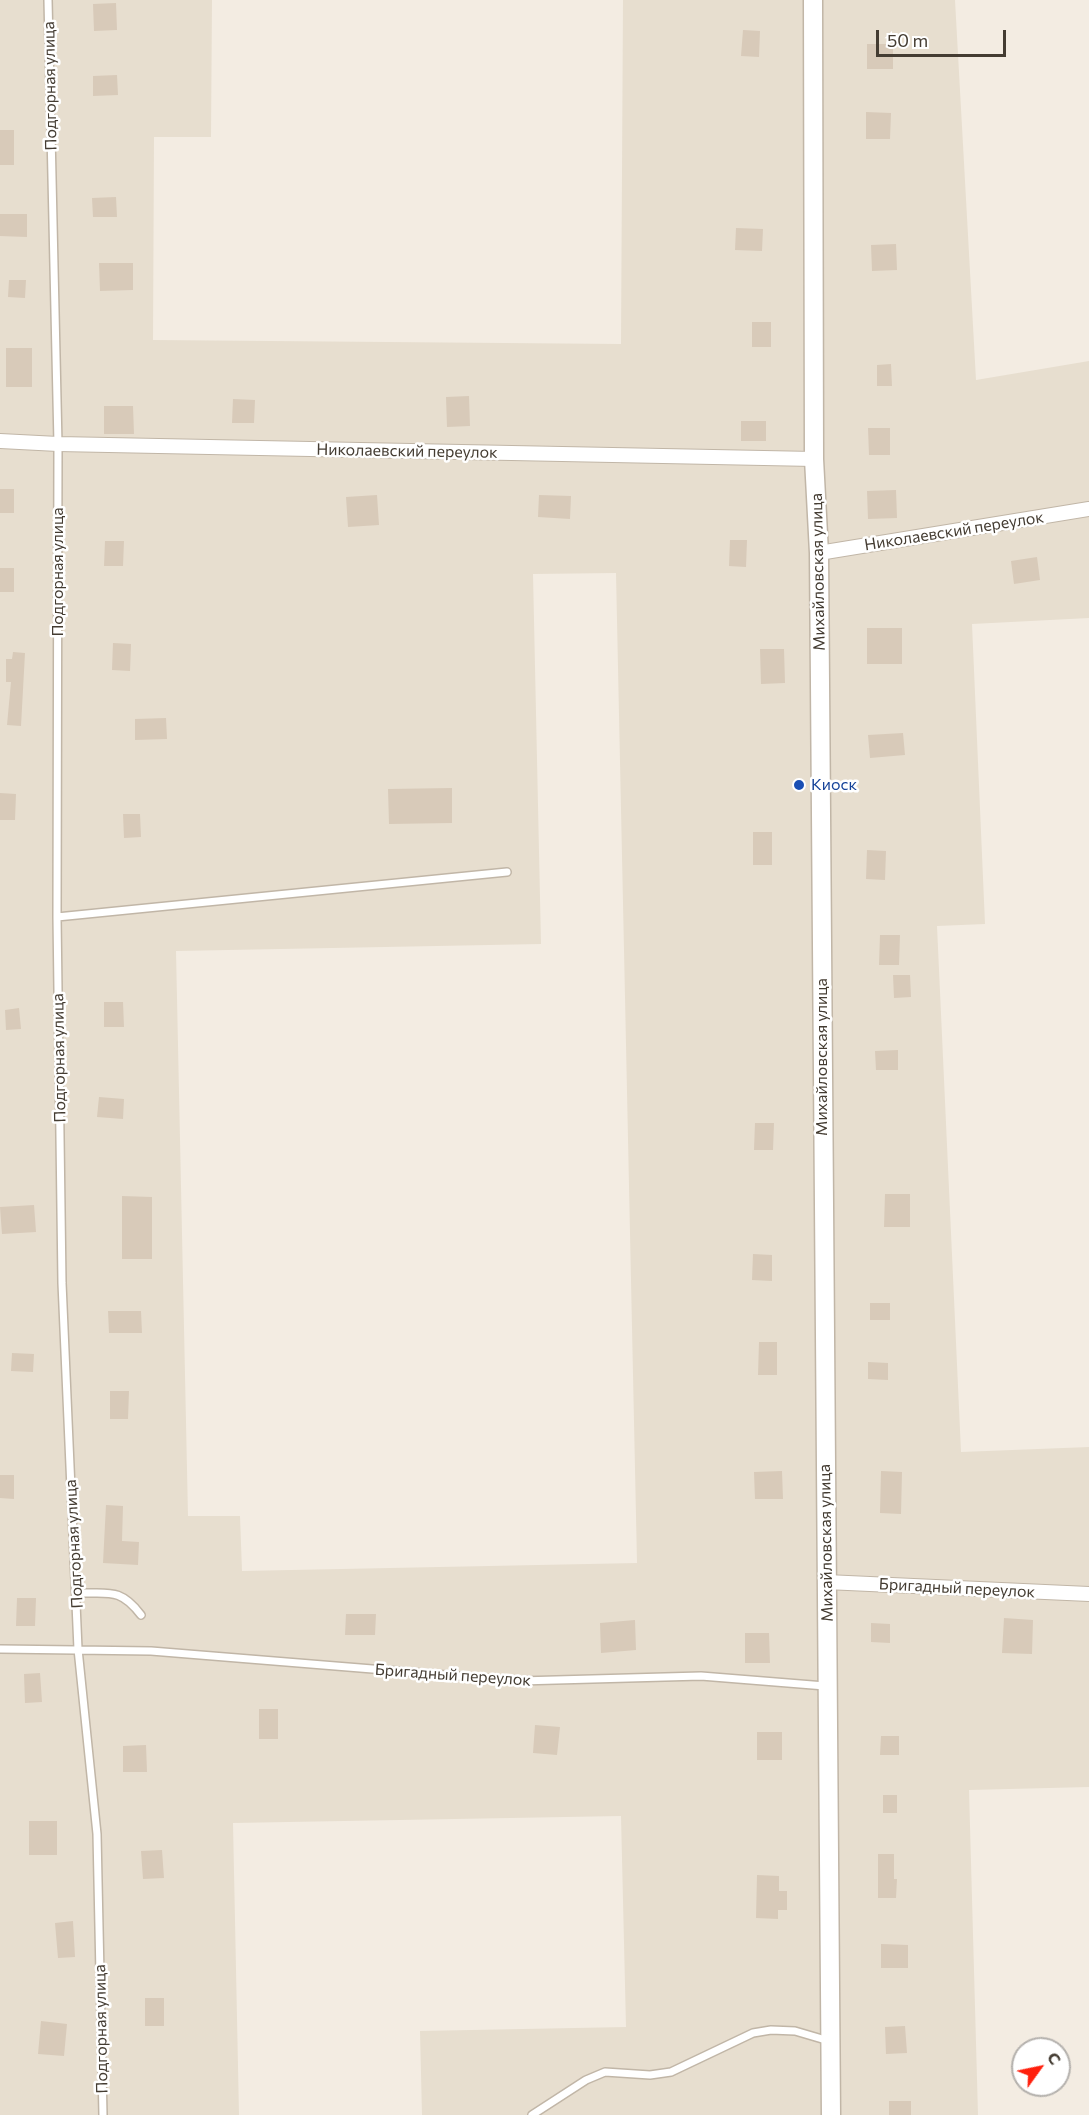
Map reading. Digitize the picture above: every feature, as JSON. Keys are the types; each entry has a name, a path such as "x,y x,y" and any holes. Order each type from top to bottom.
{"street":[{"name":"Михайловская улица","path":"813,0 814,459 819,553 831,2115"},
{"name":"Николаевский переулок","path":"0,441 814,459"},
{"name":"Николаевский переулок","path":"819,553 1089,509"},
{"name":"Бригадный переулок","path":"826,1582 1089,1594"}],"lane":[{"name":"Подгорная улица","path":"48,0 58,444 57,917 62,1284 78,1649 97,1834 102,2115"},
{"path":"57,917 507,872"},
{"path":"77,1593 121,1595 130,1601 141,1615"},
{"name":"Бригадный переулок","path":"0,1649 151,1651 520,1681 701,1676 828,1686"},
{"path":"532,2115 585,2080 605,2072 651,2075 671,2073 753,2033 771,2030 795,2031 829,2041"}],"shaded area":[{"path":"0,0 212,0 211,137 154,137 153,340 621,344 623,0 955,0 976,380 1089,361 1089,618 972,624 985,924 937,926 961,1452 1089,1447 1089,1787 969,1790 978,2115 422,2115 420,2031 626,2027 621,1816 233,1823 239,2115 0,2115","holes":["616,573 637,1563 242,1571 240,1516 188,1516 176,951 541,944 533,574"]}],"building":[{"path":"116,3 117,30 94,31 93,4"},
{"path":"743,30 760,31 759,57 741,56"},
{"path":"867,44 893,44 893,69 867,69"},
{"path":"117,75 118,95 93,96 93,76"},
{"path":"866,112 891,113 890,139 866,139"},
{"path":"0,130 14,130 14,165 0,165"},
{"path":"116,197 117,217 93,217 92,198"},
{"path":"0,214 27,214 27,237 0,236"},
{"path":"736,228 763,229 762,251 735,250"},
{"path":"896,244 897,270 872,271 871,245"},
{"path":"99,263 133,263 133,290 100,291"},
{"path":"9,280 26,280 25,298 8,297"},
{"path":"752,322 771,322 771,347 752,347"},
{"path":"6,348 32,348 32,387 6,387"},
{"path":"891,364 892,386 877,386 877,365"},
{"path":"469,396 470,426 447,427 446,397"},
{"path":"233,399 255,400 254,423 232,423"},
{"path":"104,406 133,406 134,434 104,434"},
{"path":"741,421 766,421 766,441 741,441"},
{"path":"868,428 890,428 890,455 869,455"},
{"path":"0,489 14,489 14,513 0,513"},
{"path":"896,490 897,518 868,519 867,491"},
{"path":"377,495 379,525 348,527 346,497"},
{"path":"539,495 571,496 570,519 538,517"},
{"path":"730,540 747,540 746,567 729,566"},
{"path":"105,541 124,541 123,566 104,566"},
{"path":"1037,557 1040,580 1014,584 1011,561"},
{"path":"0,568 14,568 14,592 0,592"},
{"path":"867,628 902,628 902,664 867,664"},
{"path":"113,643 131,644 130,671 112,670"},
{"path":"760,649 784,649 785,683 761,684"},
{"path":"13,652 25,653 21,726 7,725 11,682 6,682 6,659 12,659"},
{"path":"166,718 167,739 135,740 135,719"},
{"path":"903,733 905,755 870,758 868,735"},
{"path":"452,788 452,823 389,824 388,789"},
{"path":"0,793 16,794 15,820 0,820"},
{"path":"123,814 140,814 141,837 124,838"},
{"path":"753,832 772,832 772,865 753,865"},
{"path":"867,850 886,851 885,880 866,879"},
{"path":"880,935 900,935 899,965 879,965"},
{"path":"893,975 910,975 911,997 894,998"},
{"path":"104,1002 123,1002 124,1027 104,1027"},
{"path":"19,1008 21,1029 6,1030 5,1010"},
{"path":"898,1050 898,1070 876,1070 875,1051"},
{"path":"99,1097 124,1099 123,1119 97,1117"},
{"path":"755,1123 774,1123 773,1150 754,1150"},
{"path":"885,1194 910,1194 910,1227 884,1227"},
{"path":"122,1196 152,1197 152,1259 122,1259"},
{"path":"34,1205 36,1232 2,1234 0,1207"},
{"path":"753,1254 772,1255 772,1281 752,1280"},
{"path":"870,1303 890,1303 890,1320 870,1320"},
{"path":"108,1311 141,1311 142,1333 109,1333"},
{"path":"759,1342 777,1342 777,1375 758,1375"},
{"path":"12,1353 34,1354 33,1372 11,1371"},
{"path":"868,1362 888,1363 888,1380 868,1379"},
{"path":"110,1391 129,1391 128,1419 110,1419"},
{"path":"782,1471 783,1499 755,1499 754,1472"},
{"path":"881,1471 902,1472 901,1514 880,1513"},
{"path":"0,1475 14,1475 14,1499 0,1498"},
{"path":"106,1505 123,1506 122,1541 139,1542 138,1565 103,1563"},
{"path":"17,1598 36,1598 35,1626 16,1626"},
{"path":"346,1614 376,1614 375,1635 345,1635"},
{"path":"1004,1618 1033,1620 1032,1654 1002,1653"},
{"path":"635,1620 636,1650 601,1653 600,1623"},
{"path":"871,1623 890,1624 890,1643 871,1642"},
{"path":"745,1633 769,1633 770,1663 745,1663"},
{"path":"40,1673 42,1702 25,1703 24,1674"},
{"path":"259,1709 278,1709 278,1739 259,1739"},
{"path":"535,1725 560,1727 557,1755 533,1753"},
{"path":"757,1732 782,1732 782,1760 757,1760"},
{"path":"881,1736 899,1736 899,1755 880,1755"},
{"path":"146,1745 147,1772 123,1772 123,1746"},
{"path":"883,1795 897,1795 897,1813 883,1813"},
{"path":"29,1821 57,1821 57,1855 29,1855"},
{"path":"162,1850 164,1878 143,1879 141,1851"},
{"path":"878,1854 894,1854 894,1879 897,1879 896,1898 878,1898"},
{"path":"757,1875 779,1876 779,1891 787,1891 787,1910 778,1910 778,1919 756,1918"},
{"path":"73,1921 75,1957 58,1958 55,1923"},
{"path":"881,1944 908,1945 908,1968 881,1968"},
{"path":"145,1998 164,1998 164,2026 145,2026"},
{"path":"41,2021 67,2024 64,2056 38,2054"},
{"path":"905,2026 907,2053 886,2054 885,2027"},
{"path":"889,2101 911,2101 911,2115 889,2115"}],"place":[{"name":"Киоск","path":"799,785"}]}
